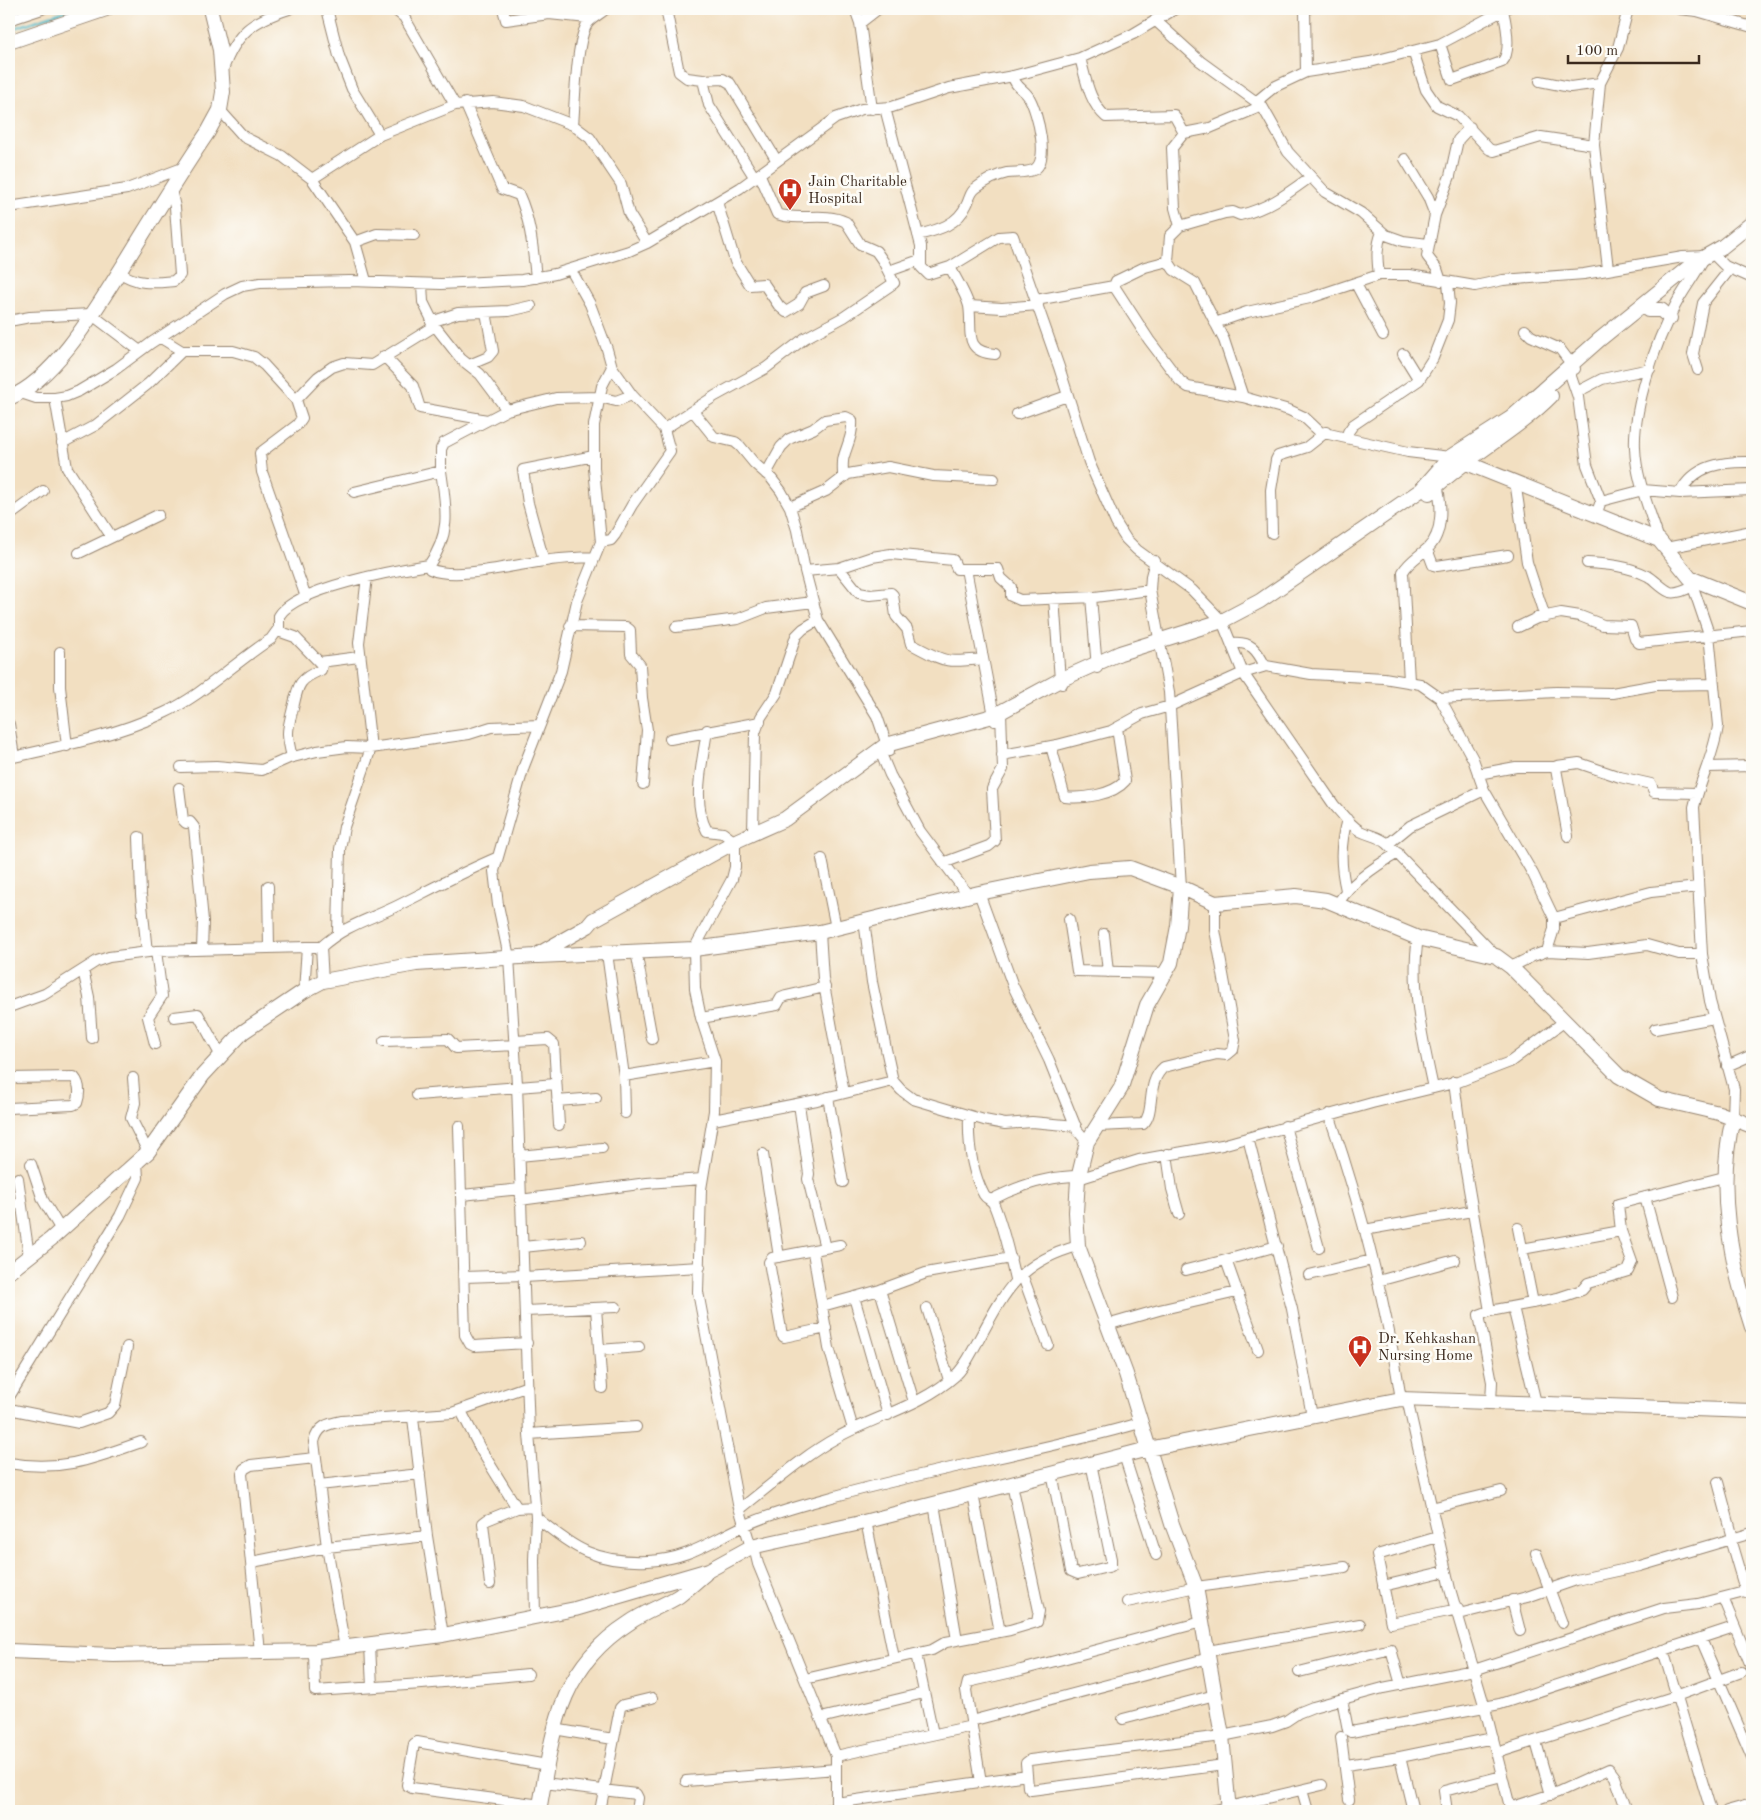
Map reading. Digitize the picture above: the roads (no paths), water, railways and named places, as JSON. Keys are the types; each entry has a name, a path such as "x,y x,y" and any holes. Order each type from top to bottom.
{"street":[{"path":"9,20 42,9"},
{"path":"9,42 106,9"},
{"path":"15,396 38,381 65,352 119,272 220,110 222,70 210,9"},
{"path":"222,70 232,46 241,35 271,15 289,9"},
{"path":"327,9 339,56 352,89 380,135"},
{"path":"394,9 404,17 460,104 502,189 519,195 530,228 536,278"},
{"path":"503,9 506,20 549,14 588,16 606,9"},
{"path":"666,9 679,72 686,78 703,80 723,79 730,83 777,161"},
{"path":"855,9 860,23 872,109"},
{"path":"860,23 878,9"},
{"path":"15,396 55,398 67,396 99,380 225,294 242,286 260,283 366,281 422,284 536,278 571,270 647,243 757,176 836,118 862,109 885,108 949,88 1013,76 1080,58 1133,34 1175,9"},
{"path":"1305,9 1306,72"},
{"path":"1180,226 1175,208 1171,155 1172,148 1184,133 1210,128 1259,103 1274,87 1306,72 1370,62 1440,44 1504,9 1508,31 1506,57 1502,62 1452,80 1440,44"},
{"path":"1613,9 1634,9"},
{"path":"1608,268 1594,145 1600,83 1618,48 1628,9"},
{"path":"1679,9 1698,10 1752,27"},
{"path":"573,125 581,45 588,16"},
{"path":"1155,20 1200,61 1259,103 1285,148 1309,178 1329,196 1361,213 1382,232 1403,241 1428,244"},
{"path":"1413,51 1424,84 1438,106 1452,112 1470,127 1487,147 1494,151 1541,137 1594,145"},
{"path":"1080,58 1090,94 1096,106 1106,117 1174,115 1184,133"},
{"path":"918,235 943,228 955,221 962,215 976,188 1000,175 1032,170 1040,165 1043,158 1042,144 1035,109 1029,97 1017,88 1013,76"},
{"path":"664,429 715,396 766,368 806,338 844,317 890,286 894,279 876,251 860,244 846,222 824,216 792,218 777,214 757,176 710,105 703,80"},
{"path":"1540,81 1570,87 1600,83"},
{"path":"312,179 380,135 460,104 493,102 524,106 573,125 599,148 625,191 629,214 647,243"},
{"path":"885,108 921,246 921,267 928,274 950,267 999,237 1012,236 1037,303 1088,462 1116,523 1126,539 1137,550 1155,561 1192,590 1224,625 1243,673 1347,820 1360,830 1380,838 1398,853 1496,956 1511,967 1619,1076 1642,1091 1659,1099 1718,1113 1752,1126"},
{"path":"220,110 244,137 282,156 312,179 355,242 366,281"},
{"path":"1348,438 1348,432 1353,425 1419,380 1433,358 1448,320 1450,303 1445,282 1427,256 1428,244 1435,214 1450,176 1458,140 1470,127"},
{"path":"1405,159 1428,197 1435,214"},
{"path":"9,207 127,189 185,167"},
{"path":"1243,397 1234,366 1215,322 1195,283 1174,270 1168,261 1170,236 1180,226 1225,213 1233,212 1240,215 1274,203 1309,178"},
{"path":"119,272 130,280 139,283 174,281 178,278 175,207 171,190"},
{"path":"717,202 734,262 750,285 764,284 779,306 786,312 799,304 804,293 824,286"},
{"path":"736,845 753,833 785,819 884,750 998,718 1061,683 1096,667 1159,644 1224,625 1368,528 1535,411 1599,340 1752,223"},
{"path":"1379,276 1376,257 1377,243 1382,232"},
{"path":"355,242 377,234 414,235"},
{"path":"1409,681 1403,572 1433,542 1438,529 1440,512 1436,480 1450,457 1511,418 1648,310 1710,256"},
{"path":"1710,256 1670,318 1655,351 1636,430 1635,448 1643,490 1662,544 1692,582 1710,634 1718,726 1717,739 1697,793 1694,807 1694,833 1702,954 1714,1018 1734,1089 1733,1118 1728,1140 1724,1177 1729,1228 1738,1285 1752,1327"},
{"path":"1215,322 1379,276 1410,275 1475,286 1503,280 1548,278 1683,257 1710,256 1730,269 1752,278"},
{"path":"889,271 920,260"},
{"path":"1114,286 1116,281 1124,276 1168,261"},
{"path":"950,267 969,306 969,324 976,349 995,354"},
{"path":"1698,370 1693,354 1703,303 1730,269"},
{"path":"571,270 590,304 612,367 632,395 664,429 670,451 632,505 613,537 601,542"},
{"path":"422,284 423,302 433,324 461,359 480,374 507,410"},
{"path":"1356,284 1383,335"},
{"path":"969,306 1002,308 1037,303 1114,286"},
{"path":"1114,286 1149,340 1184,384 1214,394 1243,397 1289,410 1304,417 1316,430 1408,452 1450,457 1464,461 1515,482 1599,508 1662,544 1752,531"},
{"path":"296,400 318,377 332,367 344,363 368,366 433,324 458,313 486,312 531,306"},
{"path":"1648,310 1661,310 1670,318"},
{"path":"469,365 488,357 493,351 486,312"},
{"path":"9,321 30,317 91,314 140,351"},
{"path":"1525,330 1530,336 1560,349 1572,369 1588,465 1599,508"},
{"path":"161,338 182,351 233,351 254,357 264,365 296,400 302,418 297,425 260,453 262,472 306,597"},
{"path":"62,443 96,425 148,384 182,351"},
{"path":"1403,354 1419,380"},
{"path":"384,356 413,386 420,408 487,420"},
{"path":"535,1617 534,1560 536,1512 529,1434 518,1088 509,957 498,905 494,871 517,786 560,672 570,626 583,582 601,542 594,456 594,425 599,398 612,367"},
{"path":"1577,392 1602,379 1650,369"},
{"path":"9,724 11,757 67,746 164,713 188,699 271,639 278,631 282,612 306,597 367,576 429,565 439,551 448,517 441,470 444,443 507,410 556,398 599,398 616,401 632,395"},
{"path":"1017,414 1067,396"},
{"path":"55,398 67,468 111,536"},
{"path":"693,411 714,437 735,442 781,491 790,507 818,620 877,716 884,750 903,801 920,831 943,863 973,894 1049,1060 1076,1126 1087,1142"},
{"path":"766,474 781,446 789,439 813,429 825,420 846,417 852,420 853,427 851,439 844,454 843,476"},
{"path":"1272,533 1271,490 1278,456 1307,447 1326,432"},
{"path":"544,561 528,503 523,470 594,456"},
{"path":"1680,493 1684,485 1698,471 1715,465 1752,462"},
{"path":"790,507 826,491 843,476 854,472 888,467 933,476 994,479"},
{"path":"354,492 441,470"},
{"path":"1515,482 1527,562 1545,617"},
{"path":"1599,508 1643,490 1680,493 1752,490"},
{"path":"9,516 43,491"},
{"path":"78,553 111,536 158,516"},
{"path":"1427,549 1432,565 1437,566 1508,555"},
{"path":"805,571 839,568 872,557 891,554 953,560 958,569 998,569 1001,578 1011,587 1014,599 1092,597 1150,590"},
{"path":"429,565 430,569 435,572 485,571 544,561 595,557"},
{"path":"1155,561 1150,590 1159,644 1165,664 1170,706 1181,887 1176,940 1171,964 1146,1005 1121,1088 1087,1142 1078,1177 1076,1212 1078,1246 1126,1374 1148,1449 1196,1587 1222,1736 1229,1810"},
{"path":"1587,563 1608,564 1636,571 1650,577 1669,591 1680,591 1692,582"},
{"path":"839,568 859,593 870,595 891,593 893,595 896,616 907,629 911,644 941,661 983,659"},
{"path":"943,863 995,841 992,789 1003,769 998,718 983,659 966,569"},
{"path":"338,932 340,849 370,748 359,657 367,576"},
{"path":"1692,582 1752,603"},
{"path":"1092,597 1096,667"},
{"path":"1054,598 1061,683"},
{"path":"676,627 738,619 766,608 813,602"},
{"path":"1518,627 1545,617 1570,614 1603,625 1631,626 1635,639 1639,642 1752,631"},
{"path":"753,833 755,742 760,722 777,693 796,636 803,629 818,620"},
{"path":"570,626 626,627 630,630 631,654 640,665 642,698 648,730 644,784"},
{"path":"278,631 295,638 320,662 321,670 306,676 297,687 287,724 287,737 292,757"},
{"path":"1232,643 1251,646 1257,651 1265,666"},
{"path":"60,652 60,688 67,746"},
{"path":"320,662 359,657"},
{"path":"1002,755 1051,746 1116,728 1142,714 1170,706 1243,673 1265,666 1279,666 1311,674 1409,681 1429,689 1440,698 1484,790 1533,874 1554,918 1554,929 1547,952"},
{"path":"1440,698 1556,692 1612,693 1656,685 1714,684"},
{"path":"670,739 683,738 707,730 760,722"},
{"path":"181,767 216,766 262,770 292,757 347,747 370,748 469,734 490,728 540,725"},
{"path":"1051,746 1066,797 1087,797 1111,789 1125,781 1116,728"},
{"path":"707,730 699,798 705,828 706,831 729,835 736,845 735,872 694,949 695,988 701,1018 714,1061 712,1120 702,1179 698,1292 740,1509 752,1547 836,1756 836,1808"},
{"path":"535,956 588,926 593,920 736,845 798,818 884,750"},
{"path":"1478,774 1516,767 1556,767 1579,763 1620,777 1651,784 1654,792 1697,793"},
{"path":"1707,767 1752,766"},
{"path":"1556,767 1568,836"},
{"path":"179,788 183,820 186,823 190,822 194,827 203,921 202,950"},
{"path":"1388,844 1410,826 1484,790"},
{"path":"1346,890 1340,866 1342,838 1347,820"},
{"path":"138,838 141,895 162,996 148,1017 154,1044"},
{"path":"1338,903 1346,890 1398,853"},
{"path":"9,1006 45,994 83,970 109,957 152,952 321,947 338,932 398,905 448,878 496,858"},
{"path":"822,859 836,928"},
{"path":"9,1272 61,1230 148,1152 203,1075 243,1032 304,991 323,982 416,964 509,957 694,949 820,932 973,894 1109,868 1130,868 1181,887 1215,903 1296,896 1313,897 1338,903 1418,938 1496,956"},
{"path":"268,886 269,948"},
{"path":"1554,918 1652,892 1698,887"},
{"path":"1098,1126 1143,1124 1148,1117 1153,1084 1159,1071 1164,1067 1217,1054 1227,1055 1233,1050 1235,1040 1215,930 1215,903"},
{"path":"1069,919 1077,971 1166,973"},
{"path":"864,920 872,982 893,1081 913,1099 969,1116 1006,1124 1032,1122 1076,1126"},
{"path":"820,932 824,987 844,1093"},
{"path":"1104,934 1108,972"},
{"path":"1418,938 1415,954 1421,1029 1433,1088"},
{"path":"1511,967 1533,956 1547,952 1588,953 1647,945 1680,954 1702,954"},
{"path":"304,991 307,947"},
{"path":"321,947 323,982"},
{"path":"636,951 652,1039"},
{"path":"607,953 624,1076 625,1113"},
{"path":"83,970 89,997 92,1038"},
{"path":"701,1018 777,1005 781,998 786,996 824,987"},
{"path":"174,1017 198,1014 221,1056"},
{"path":"1655,1029 1714,1018"},
{"path":"990,1200 1006,1192 1038,1182 1058,1177 1078,1177 1139,1160 1248,1138 1284,1126 1454,1082 1510,1062 1565,1021"},
{"path":"384,1041 448,1039 456,1048 552,1041 558,1125"},
{"path":"1727,1066 1752,1055"},
{"path":"624,1076 714,1061"},
{"path":"9,1078 74,1077 77,1081 79,1098 77,1103 73,1105 9,1108"},
{"path":"133,1078 134,1103 131,1118 148,1152"},
{"path":"712,1120 798,1104 893,1081"},
{"path":"1454,1082 1472,1211 1490,1311"},
{"path":"417,1096 556,1084"},
{"path":"828,1097 844,1182"},
{"path":"557,1101 596,1098"},
{"path":"798,1104 809,1174 808,1180 824,1248"},
{"path":"1329,1114 1352,1179 1446,1571 1485,1708 1510,1810 1609,1769 1627,1811"},
{"path":"969,1116 968,1142 972,1160 985,1196 990,1200 1005,1234 1010,1258 1048,1345"},
{"path":"459,1126 465,1335 470,1344 474,1346 527,1343"},
{"path":"1284,1126 1319,1248"},
{"path":"1248,1138 1292,1309 1312,1416"},
{"path":"519,1156 602,1148"},
{"path":"763,1154 779,1257"},
{"path":"1167,1154 1172,1189 1179,1214"},
{"path":"9,1397 120,1216 138,1178 137,1162"},
{"path":"31,1164 44,1200 61,1230"},
{"path":"1491,1402 1492,1382 1479,1318 1482,1313 1579,1291 1588,1283 1631,1270 1632,1262 1621,1231 1617,1206 1624,1201 1724,1177"},
{"path":"18,1178 29,1256"},
{"path":"462,1195 520,1195 702,1179"},
{"path":"1645,1196 1672,1297"},
{"path":"9,1205 21,1203"},
{"path":"1364,1230 1472,1211"},
{"path":"1518,1228 1533,1302"},
{"path":"1522,1249 1621,1231"},
{"path":"522,1247 581,1241"},
{"path":"826,1328 782,1335 769,1262 772,1258 813,1252 840,1245"},
{"path":"740,1509 834,1439 914,1402 949,1380 968,1361 1018,1276 1052,1254 1078,1246"},
{"path":"1186,1270 1277,1246"},
{"path":"813,1252 829,1348 853,1429"},
{"path":"822,1306 880,1290 926,1272 1010,1258"},
{"path":"1226,1260 1258,1350"},
{"path":"1309,1274 1372,1260"},
{"path":"1378,1281 1455,1260"},
{"path":"464,1277 524,1276 700,1266"},
{"path":"880,1290 914,1402"},
{"path":"1107,1325 1159,1310 1237,1292"},
{"path":"854,1297 888,1415"},
{"path":"1513,1306 1536,1403"},
{"path":"526,1311 616,1307"},
{"path":"596,1308 602,1388"},
{"path":"927,1308 949,1380"},
{"path":"9,1409 79,1423 108,1413 115,1405 127,1347"},
{"path":"599,1350 639,1347"},
{"path":"344,1648 327,1547 315,1458 314,1442 316,1432 327,1424 413,1418 461,1411 528,1386"},
{"path":"547,1765 417,1742 414,1744 407,1785 412,1788 540,1808 554,1729 568,1686 604,1642 629,1622 679,1596 710,1570 752,1547 866,1521 1148,1449 1404,1399 1752,1411"},
{"path":"461,1411 481,1450 517,1508"},
{"path":"413,1418 427,1536 443,1635"},
{"path":"490,1584 483,1523 486,1520 517,1508 536,1512 568,1542 593,1556 618,1561 650,1561 675,1557 702,1549 745,1525 824,1499 1140,1423"},
{"path":"529,1434 636,1427"},
{"path":"9,1463 52,1466 83,1462 141,1442"},
{"path":"1124,1455 1156,1555"},
{"path":"260,1652 252,1562 242,1484 244,1468 251,1465 315,1458"},
{"path":"1052,1473 1071,1571 1078,1574 1108,1567 1111,1566 1111,1559 1091,1463"},
{"path":"319,1485 420,1474"},
{"path":"1224,1765 1031,1790 1028,1787 1026,1763 1030,1760 1222,1736 1282,1723 1298,1713 1342,1699 1474,1670 1664,1608 1723,1598 1749,1591 1732,1538 1718,1482"},
{"path":"805,1679 932,1650 946,1642 1035,1624 1039,1618 1012,1484"},
{"path":"1431,1508 1501,1491"},
{"path":"973,1494 1000,1632"},
{"path":"934,1504 957,1640"},
{"path":"866,1521 894,1658"},
{"path":"1438,1538 1377,1555 1392,1624 1512,1600 1550,1590 1576,1580 1640,1566 1752,1533"},
{"path":"252,1562 327,1547 427,1536"},
{"path":"1536,1553 1562,1624"},
{"path":"1127,1602 1196,1587 1345,1567"},
{"path":"9,1651 114,1655 314,1650 370,1645 443,1635 575,1609 710,1570"},
{"path":"1383,1586 1446,1571"},
{"path":"1723,1598 1752,1668"},
{"path":"1512,1600 1520,1631"},
{"path":"981,1782 966,1690 968,1682 1021,1670 1202,1622"},
{"path":"836,1756 933,1734 1208,1655 1360,1624"},
{"path":"1342,1699 1348,1730 1351,1732 1485,1708 1702,1639 1734,1627"},
{"path":"1702,1639 1752,1757"},
{"path":"370,1645 372,1688"},
{"path":"1299,1672 1392,1649 1401,1685"},
{"path":"314,1650 315,1691 372,1688 528,1674"},
{"path":"1663,1650 1711,1811"},
{"path":"916,1654 933,1734"},
{"path":"1497,1753 1676,1696 1741,1672"},
{"path":"821,1718 924,1693"},
{"path":"1123,1719 1215,1695"},
{"path":"600,1811 621,1706 652,1698"},
{"path":"554,1729 613,1739"},
{"path":"1341,1737 1346,1764 1349,1800"},
{"path":"1346,1764 1400,1757 1493,1738"},
{"path":"1536,1742 1551,1794"},
{"path":"1400,1757 1413,1811"},
{"path":"686,1781 836,1769"},
{"path":"813,1811 1027,1775"},
{"path":"1447,1811 1444,1791 1502,1776"},
{"path":"544,1783 636,1794 638,1798 636,1811"},
{"path":"1211,1811 1229,1810 1322,1785"},
{"path":"1302,1790 1308,1811"},
{"path":"1727,1811 1752,1804"}],"waterway":[{"path":"9,30 71,9"}],"place":[{"name":"Jain Charitable Hospital","path":"790,211"},
{"name":"Dr. Kehkashan Nursing Home","path":"1360,1368"}]}
